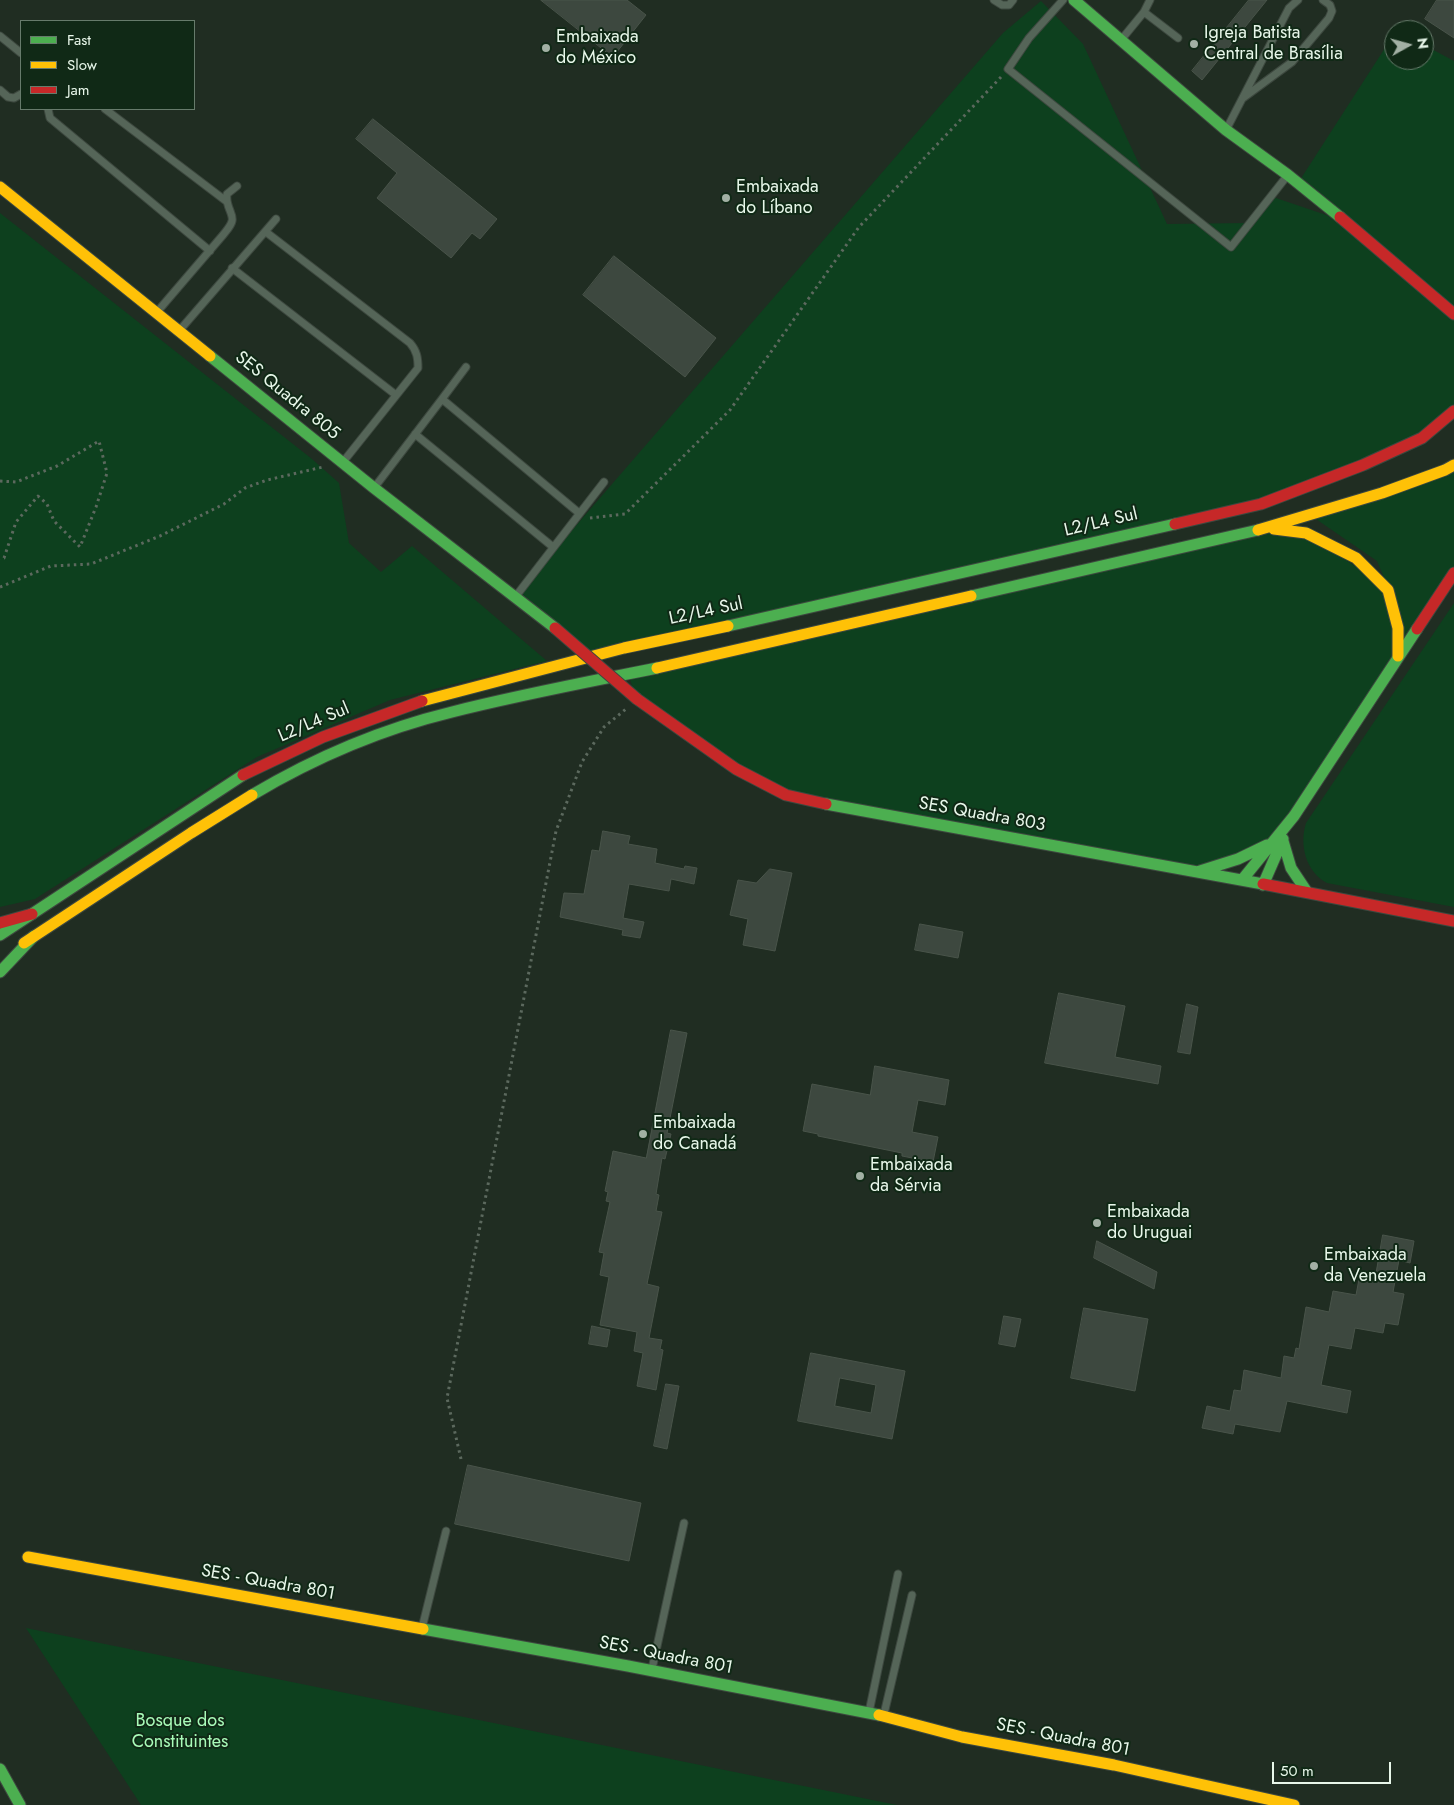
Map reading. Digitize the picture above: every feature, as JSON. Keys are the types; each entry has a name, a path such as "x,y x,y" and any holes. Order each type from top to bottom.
{"main road":[{"path":"1074,0 1226,130 1288,175 1454,314"},
{"name":"SES Quadra 805","path":"0,187 374,488 555,628"},
{"name":"L2/L4 Sul","path":"0,935 243,776 323,737 383,714 428,699 624,648 788,613 1261,504 1363,465 1422,438 1454,411"},
{"name":"L2/L4 Sul","path":"0,958 191,833 269,786 339,750 402,727 451,712 702,658 1268,528 1382,493 1454,465"},
{"path":"1268,528 1306,533 1356,558 1388,590 1398,628 1398,656"},
{"path":"1242,880 1277,842 1454,573"},
{"name":"SES Quadra 803","path":"555,628 638,699 718,757 786,796 847,809 1242,880 1454,921"},
{"path":"1196,872 1277,842"},
{"path":"1263,884 1277,842"},
{"path":"1277,842 1290,868 1307,892"},
{"path":"0,923 32,914"},
{"path":"0,972 34,936"},
{"name":"SES - Quadra 801","path":"28,1557 652,1670 884,1716 962,1736 1114,1765 1294,1805"},
{"path":"0,1769 20,1805"},
{"path":"0,1791 10,1805"}],"lane":[{"path":"994,0 1002,5 1009,5 1013,0"},
{"path":"1064,0 1029,38 1008,69 1231,247 1288,175"},
{"path":"1121,40 1144,12 1150,0"},
{"path":"1226,130 1289,8 1298,0"},
{"path":"1243,99 1292,62 1329,18 1332,11 1330,5 1323,0"},
{"path":"1144,12 1178,38"},
{"path":"0,36 20,52"},
{"path":"0,90 8,97 14,98 20,95"},
{"path":"48,110 50,118 210,251"},
{"path":"106,110 226,201"},
{"path":"156,313 210,251 232,222 226,201 227,194 237,186"},
{"path":"179,331 276,219"},
{"path":"266,232 415,348 418,368 343,462"},
{"path":"232,268 396,395"},
{"path":"374,488 466,367"},
{"path":"442,399 579,513"},
{"path":"415,434 553,547"},
{"path":"515,596 604,482"},
{"path":"652,1670 684,1523"},
{"path":"422,1628 446,1531"},
{"path":"869,1713 898,1574"},
{"path":"884,1716 912,1595"}],"path":[{"path":"579,513 584,518 625,514 730,410 859,227 1008,69"},
{"path":"0,481 16,482 58,466 99,441 107,473 80,547 54,521 47,504 38,496 16,522 4,558 0,558"},
{"path":"0,587 51,566 91,564 160,536 224,504 244,488 266,480 343,462"},
{"path":"460,1459 448,1398 556,831 582,762 604,727 638,699"}],"green space":[{"path":"1041,1 1083,44 1167,224 1250,223 1270,196 1344,221 1298,183 1384,50 1384,70 1434,70 1434,50 1454,61 1454,411 1422,438 1261,504 594,655 515,596 1003,33"},
{"path":"0,213 312,459 339,483 349,543 381,572 412,546 547,661 390,700 257,757 35,899 0,907"},
{"path":"1454,465 1454,573 1272,843 1196,873 786,795 637,699 628,674 1268,528 1306,533 1389,589 1377,561 1310,515"},
{"path":"1454,603 1454,907 1327,883 1314,872 1306,857 1303,840 1306,823"},
{"name":"Bosque dos Constituintes","path":"26,1628 897,1805 141,1805"}],"building":[{"path":"541,0 627,0 646,15 613,57"},
{"path":"1249,0 1267,0 1202,80 1192,71"},
{"path":"1437,0 1454,0 1454,38 1434,25 1434,20 1425,19"},
{"path":"373,119 497,219 480,239 472,233 451,258 377,198 397,173 356,139"},
{"path":"614,256 716,338 685,377 583,295"},
{"path":"603,831 630,836 628,844 657,849 655,863 684,869 685,866 697,868 694,884 671,879 669,891 629,884 623,918 644,922 640,938 622,935 623,930 560,917 564,893 584,894 592,850 599,851"},
{"path":"770,869 792,873 775,951 743,945 748,919 730,915 738,880 756,883"},
{"path":"920,924 963,932 958,958 915,950"},
{"path":"1059,993 1125,1006 1115,1057 1161,1066 1158,1084 1045,1063"},
{"path":"1187,1004 1198,1007 1190,1054 1178,1052"},
{"path":"671,1030 687,1033 667,1133 671,1134 665,1159 662,1158 656,1194 659,1195 656,1211 662,1212 647,1284 659,1287 649,1338 662,1340 660,1349 663,1350 656,1390 637,1386 643,1353 634,1351 637,1332 600,1325 609,1277 600,1275 604,1253 599,1252 610,1202 606,1201 608,1192 605,1191 613,1151 646,1158"},
{"path":"875,1066 949,1080 945,1105 918,1100 912,1132 938,1137 933,1162 902,1156 902,1153 818,1136 818,1134 803,1131 812,1084 870,1095"},
{"path":"1383,1235 1414,1241 1410,1263 1399,1260 1393,1292 1404,1294 1398,1325 1385,1323 1383,1333 1355,1328 1351,1349 1329,1345 1321,1385 1351,1391 1347,1413 1287,1401 1280,1432 1235,1424 1233,1434 1202,1428 1207,1406 1230,1411 1234,1390 1241,1391 1244,1370 1281,1378 1284,1356 1294,1358 1296,1348 1299,1349 1306,1307 1329,1312 1333,1291 1356,1295 1360,1274 1375,1277"},
{"path":"1097,1241 1157,1272 1154,1289 1094,1258"},
{"path":"1084,1308 1148,1319 1135,1391 1071,1378"},
{"path":"1004,1316 1021,1319 1015,1347 999,1344"},
{"path":"592,1326 610,1330 607,1347 589,1344"},
{"path":"811,1353 905,1371 892,1439 798,1421","holes":["840,1378 876,1385 871,1413 835,1406"]},
{"path":"666,1384 679,1386 667,1449 654,1446"},
{"path":"468,1465 641,1503 629,1561 455,1524"}],"traffic: fast":[{"path":"1074,0 1226,130 1288,175 1340,217"},
{"path":"210,356 374,488 555,628"},
{"path":"728,626 1175,524"},
{"path":"971,596 1258,530"},
{"path":"1242,880 1294,816 1417,629"},
{"path":"252,795 324,757 400,727 503,700 657,668"},
{"path":"0,935 243,775"},
{"path":"826,804 1263,884"},
{"path":"1263,885 1283,839"},
{"path":"1283,841 1291,868 1307,892"},
{"path":"1200,871 1238,859 1267,845"},
{"path":"0,972 34,936"},
{"path":"423,1629 628,1666 879,1715"},
{"path":"0,1769 20,1805"}],"traffic: slow":[{"path":"0,187 210,356"},
{"path":"1258,530 1382,493 1454,465"},
{"path":"1274,529 1306,533 1356,558 1388,590 1398,628 1398,656"},
{"path":"657,668 971,596"},
{"path":"422,701 624,648 728,626"},
{"path":"24,943 252,795"},
{"path":"28,1557 423,1629"},
{"path":"879,1715 962,1737 1114,1765 1294,1805"}],"traffic: jam":[{"path":"1340,217 1454,314"},
{"path":"1175,524 1261,504 1363,465 1422,438 1454,411"},
{"path":"1417,629 1454,573"},
{"path":"555,628 637,699"},
{"path":"637,699 736,769 786,795 826,804"},
{"path":"243,775 323,737 422,701"},
{"path":"1263,884 1454,921"},
{"path":"0,923 32,914"}],"place":[{"name":"Igreja Batista Central de Brasília","path":"1194,44"},
{"name":"Embaixada do México","path":"546,48"},
{"name":"Embaixada do Líbano","path":"726,198"},
{"name":"Embaixada do Canadá","path":"643,1134"},
{"name":"Embaixada da Sérvia","path":"860,1176"},
{"name":"Embaixada do Uruguai","path":"1097,1223"},
{"name":"Embaixada da Venezuela","path":"1314,1266"}]}
